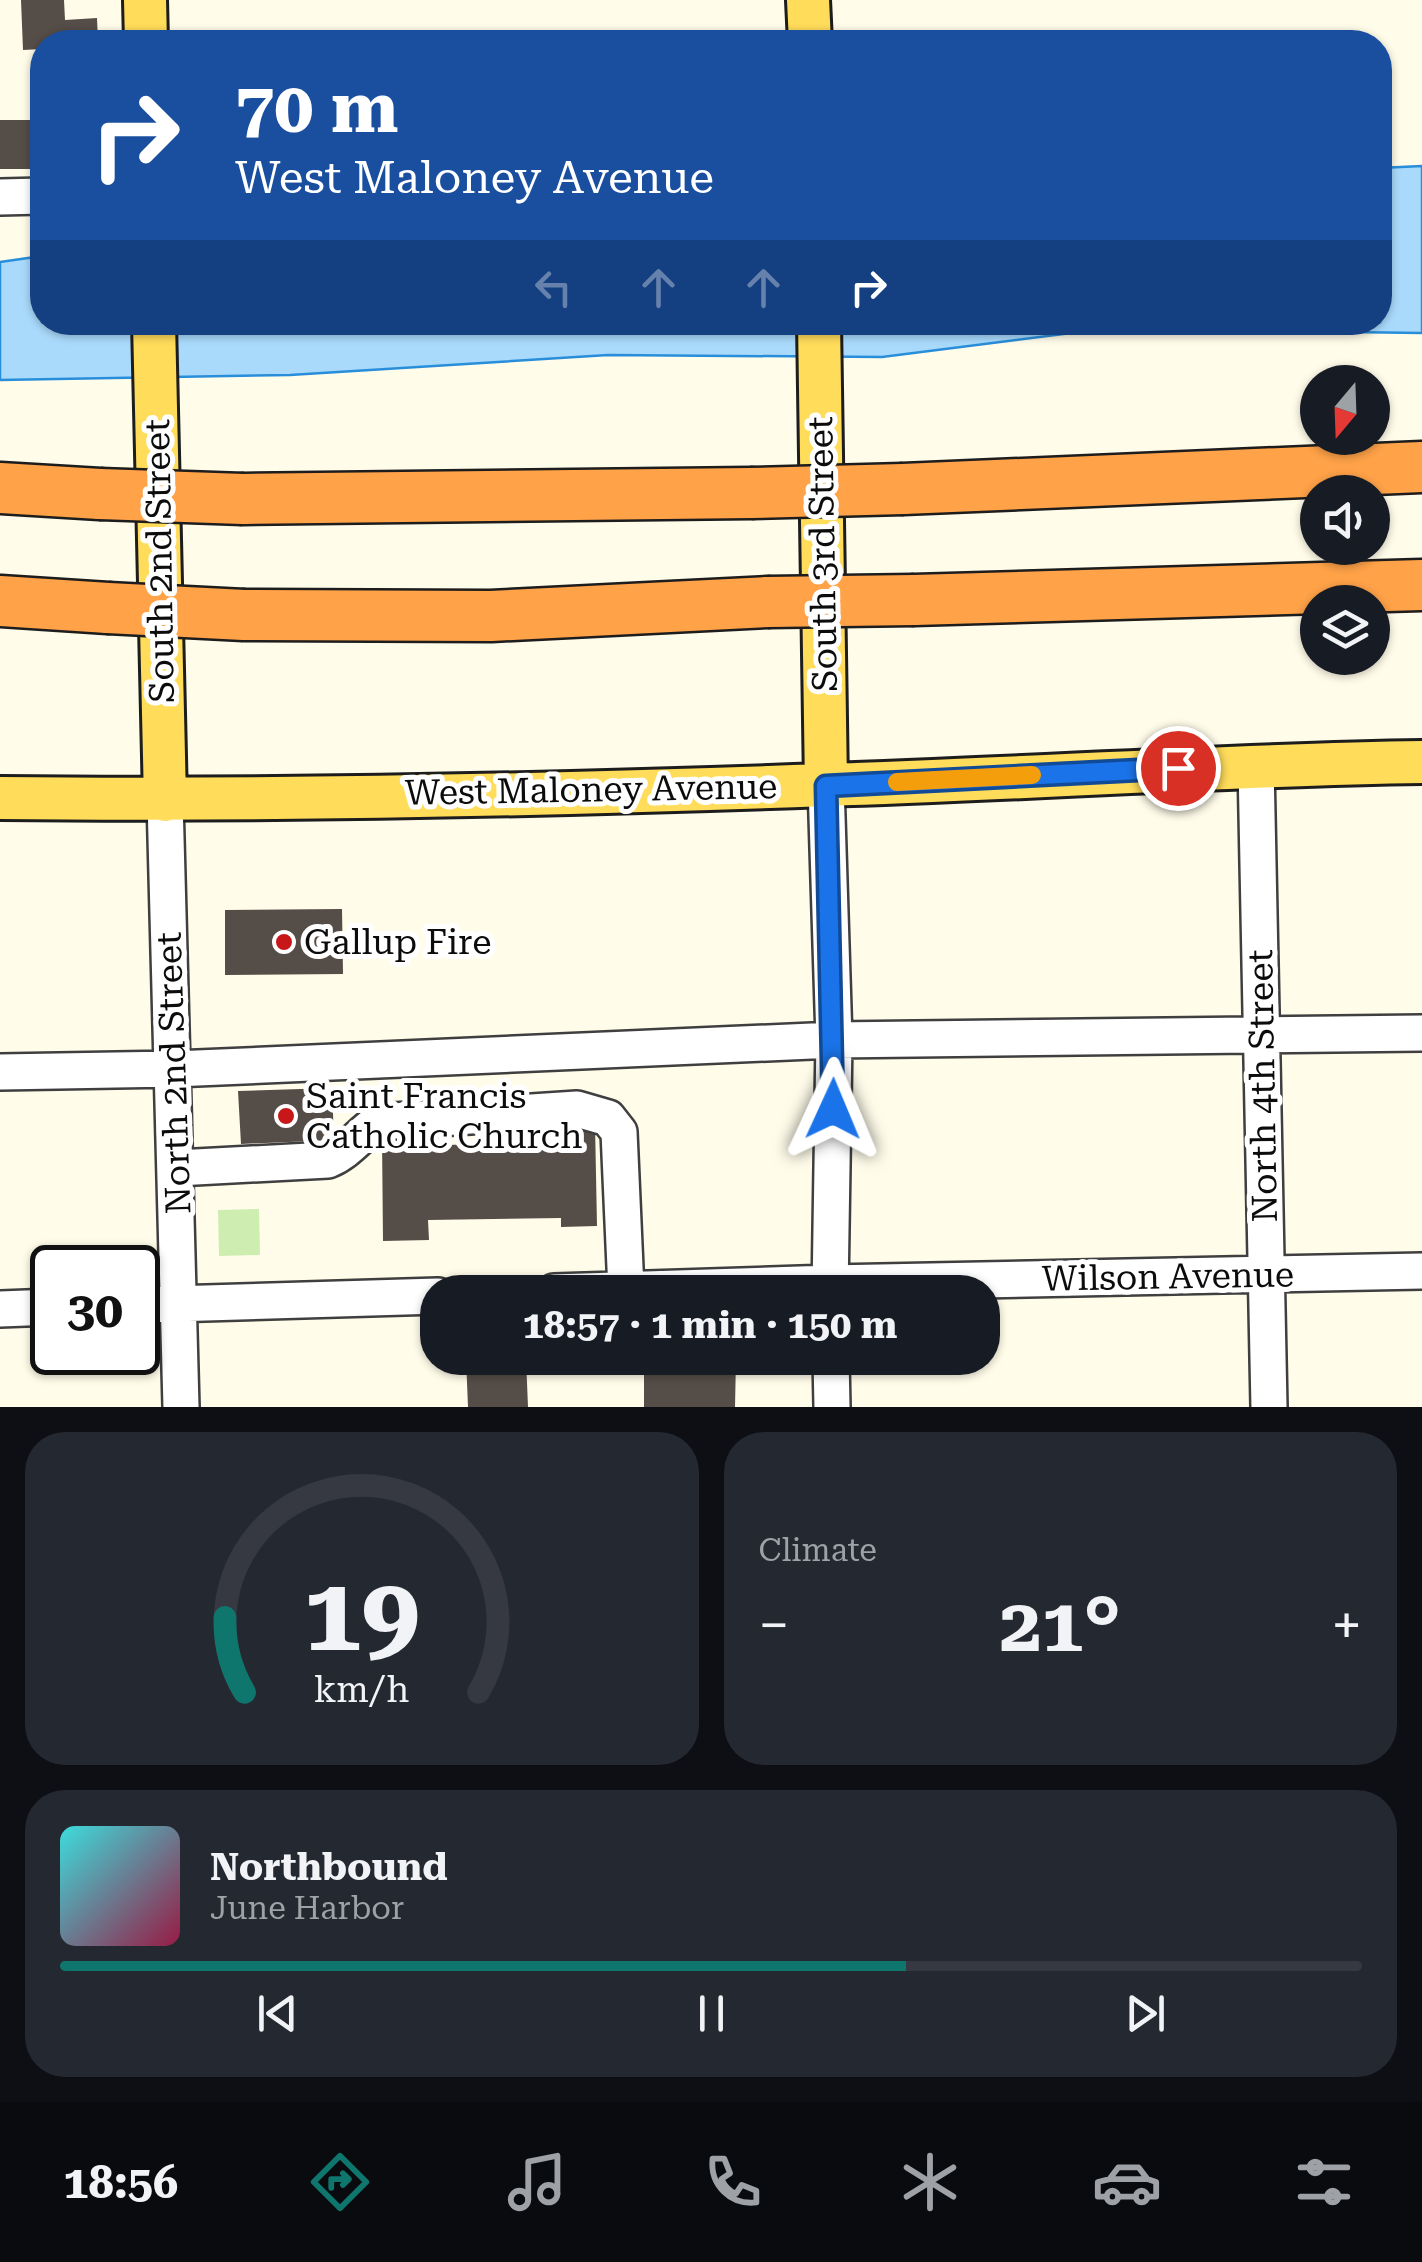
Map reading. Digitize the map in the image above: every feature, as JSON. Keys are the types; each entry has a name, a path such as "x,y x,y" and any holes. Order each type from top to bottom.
{"highway":[{"path":"0,488 243,499 752,493 1422,467"},
{"path":"0,601 244,615 491,616 768,602 1422,585"}],"main road":[{"path":"145,0 146,30"},
{"path":"808,0 809,30"},
{"name":"South 2nd Street","path":"154,335 164,800"},
{"name":"South 3rd Street","path":"819,335 826,786"},
{"name":"West Maloney Avenue","path":"0,798 164,800 826,786 1256,765 1422,762"}],"street":[{"path":"0,197 30,196"},
{"name":"North 4th Street","path":"1256,765 1269,1407"},
{"path":"826,786 834,1040 830,1275"},
{"name":"North 2nd Street","path":"164,800 181,1407"},
{"path":"0,1072 174,1069 834,1040 1422,1033"},
{"path":"177,1168 328,1160 342,1154 378,1122 577,1109 608,1118 619,1132 625,1275"},
{"name":"Wilson Avenue","path":"1000,1283 1422,1271"},
{"path":"160,1304 420,1297"},
{"path":"0,1309 30,1308"},
{"path":"831,1375 832,1407"}],"green space":[{"path":"259,1209 260,1255 219,1256 218,1210"}],"water":[{"path":"1422,166 1422,333 1392,333 1392,167"},
{"path":"30,258 30,335 1056,335 882,357 608,355 290,375 0,380 0,262"}],"building":[{"path":"21,0 64,0 65,20 97,18 98,30 30,30 30,50 23,50"},
{"path":"0,120 30,120 30,169 0,169"},
{"name":"Gallup Fire","path":"342,909 343,974 225,975 225,910"},
{"name":"Saint Francis Catholic Church","path":"332,1088 334,1140 241,1144 238,1091"},
{"path":"553,1124 595,1124 597,1226 561,1227 561,1218 428,1220 429,1240 383,1241 382,1139 425,1138 425,1145 553,1144"},
{"path":"467,1375 527,1375 528,1407 468,1407"},
{"path":"644,1375 736,1375 735,1407 644,1407"}],"slow traffic":[{"path":"897,782 1032,775"}],"place":[{"name":"Gallup Fire","path":"284,942"},
{"name":"Saint Francis Catholic Church","path":"286,1116"}],"route":[{"path":"833,1109 826,786 1178,768"}]}
